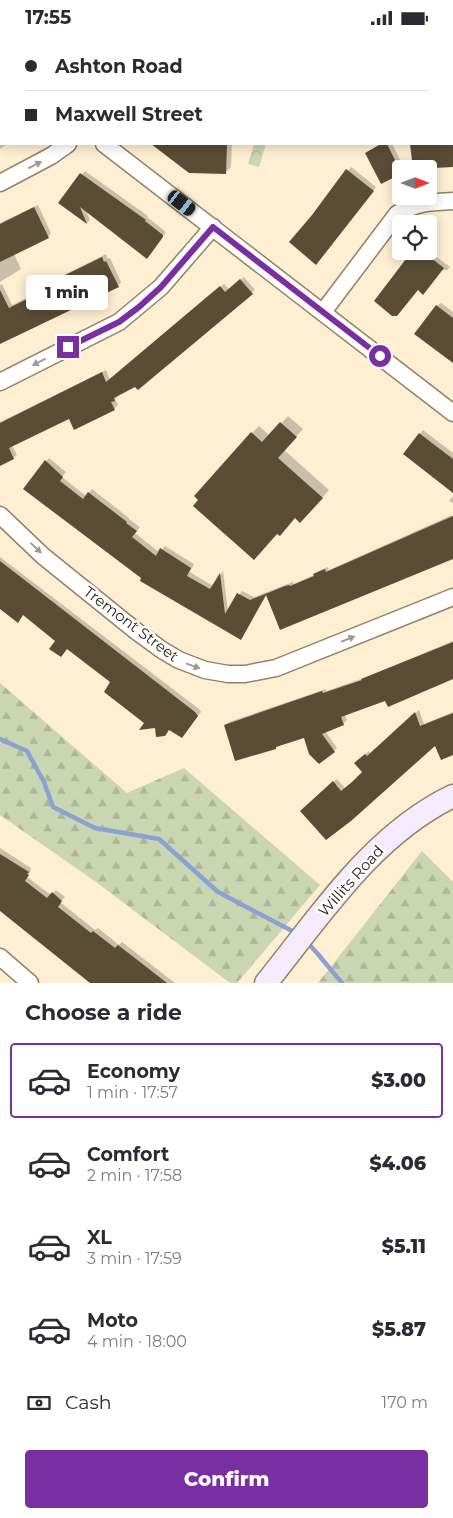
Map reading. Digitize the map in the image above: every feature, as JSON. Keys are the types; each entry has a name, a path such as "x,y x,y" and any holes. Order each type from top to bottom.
{"street":[{"path":"0,183 51,156 67,145"},
{"path":"105,145 453,413"},
{"path":"323,312 397,214 423,202 453,201"},
{"path":"0,382 119,322 161,287 213,227"},
{"name":"Tremont Street","path":"0,515 43,555 136,631 179,661 205,670 228,674 244,674 276,668 453,597"},
{"name":"Willits Road","path":"266,983 351,877 378,849 410,823 453,796"},
{"path":"0,957 30,983"}],"green space":[{"path":"254,145 266,145 259,167 248,164"},
{"path":"0,683 127,793 184,768 320,885 237,983 230,983 96,882 0,815"},
{"path":"422,851 453,882 453,983 318,983"}],"building":[{"path":"152,145 227,145 226,174 189,173"},
{"path":"379,145 388,145 395,160 392,160 392,178 381,184 365,153"},
{"path":"410,145 453,145 453,167 438,168 438,160 412,160"},
{"path":"346,169 374,191 316,265 289,242 312,215"},
{"path":"80,173 146,220 163,235 147,259 80,207 87,224 58,203"},
{"path":"34,207 49,238 0,262 0,224"},
{"path":"102,257 104,262 106,261 119,287 0,344 0,290 9,308 59,283 57,279"},
{"path":"405,260 434,260 444,268 423,295 418,290 397,316 392,316 374,301"},
{"path":"240,279 253,294 138,390 135,387 114,398 115,401 111,402 115,410 74,430 69,419 9,448 14,459 0,466 0,423 102,372 106,382 220,286 225,292"},
{"path":"436,305 453,318 453,363 414,334"},
{"path":"280,422 297,437 278,458 323,498 300,523 295,518 280,536 277,534 254,560 193,506 198,500 194,496 251,432 262,442"},
{"path":"419,433 453,459 453,493 403,454"},
{"path":"45,460 63,477 60,481 83,499 88,492 127,522 137,531 132,537 156,556 160,548 191,568 187,576 210,589 220,573 225,614 237,593 250,600 285,586 290,586 314,576 313,574 325,569 326,572 453,516 453,559 280,630 266,595 241,640 140,581 141,578 23,489"},
{"path":"0,561 195,712 198,716 182,738 169,730 165,736 156,737 155,728 139,730 144,723 104,692 110,682 67,649 61,657 49,649 55,641 23,615 18,623 0,609"},
{"path":"453,642 453,679 388,707 385,701 341,717 344,725 322,734 335,752 319,764 309,754 304,738 276,747 276,749 235,761 224,725 322,691 323,693 362,680"},
{"path":"415,712 420,726 453,713 453,755 441,760 435,746 351,821 326,840 300,811 333,781 341,791 352,782 362,772 354,763 365,754 367,756"},
{"path":"0,854 29,872 25,881 47,898 52,892 62,901 58,907 91,933 93,931 115,948 118,945 167,983 90,983 0,911"}],"waterway":[{"path":"0,739 27,751 44,782 53,807 95,828 159,839 218,892 296,933"},
{"path":"306,941 342,983"}],"route":[{"path":"68,347 119,322 139,307 161,287 205,239 213,227 380,356"}]}
